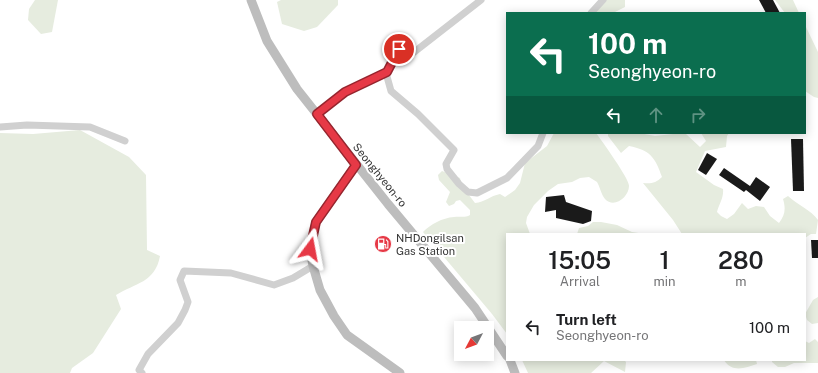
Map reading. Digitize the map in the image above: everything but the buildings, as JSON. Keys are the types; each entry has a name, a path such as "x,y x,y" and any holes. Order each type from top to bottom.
{"main road":[{"name":"Seonghyeon-ro","path":"251,0 267,41 297,89 356,165 475,308 506,354"},
{"path":"356,165 316,222 310,249 313,266 320,290 334,316 347,335 400,373"},
{"path":"510,361 515,373"}],"street":[{"path":"317,114 345,92 386,73 399,49 406,48 413,53 481,0"},
{"path":"592,12 602,0"},
{"path":"386,73 391,91 418,114 454,150 446,164 447,169 459,184 468,192 477,193 507,178 538,146 543,134"},
{"path":"0,127 27,125 90,127 125,141"},
{"path":"142,373 139,370 148,354 178,323 185,310 188,302 180,280 184,271 230,272 274,285 293,278 313,266"}],"shaded area":[{"path":"35,0 58,0 52,32 41,34 28,20 29,9"},
{"path":"281,0 338,0 338,5 317,27 304,31 282,24 277,2"},
{"path":"601,0 625,0 625,7 615,12 596,12"},
{"path":"775,0 793,0 799,12 784,12"},
{"path":"806,27 818,52 818,98 806,92"},
{"path":"80,130 129,157 146,175 147,250 160,256 154,272 149,277 116,295 121,309 93,353 72,368 70,373 0,373 0,133 33,134"},
{"path":"553,134 597,134 625,176 629,186 627,194 624,198 613,203 605,199 597,182 589,177 558,184 548,191 534,205 527,217 526,223 530,233 506,233 506,333 423,232 441,220 470,215 470,210 460,200 449,206 446,202 450,192 439,180 438,175 442,171 460,178 462,186 475,203 500,194 505,197 515,190 520,183 525,163 547,146"},
{"path":"608,134 644,134 655,136 686,134 700,147 706,141 702,134 728,134 726,147 705,151 696,172 714,185 723,189 722,198 717,212 727,219 734,214 742,203 748,209 756,206 764,207 770,216 779,223 784,212 783,199 788,196 812,213 818,220 816,234 811,234 806,237 806,233 681,233 673,220 643,183 653,183 662,177 654,159 647,152 629,146 621,153"},
{"path":"593,222 601,222 617,225 632,232 638,233 577,233 579,228 588,226"},
{"path":"818,297 818,323 812,324 807,320 806,312 813,300"},
{"path":"815,339 818,342 818,363 794,363 785,367 778,367 772,362 806,361 806,342 809,343"},
{"path":"522,361 604,361 591,373 528,373"},
{"path":"604,361 625,361 625,372"},
{"path":"725,361 756,361 757,364 743,368 735,368 727,364"}],"place":[{"name":"NHDongilsan Gas Station","path":"383,244"}],"route":[{"path":"310,249 316,222 356,165 317,114 345,92 387,72 399,49"}]}
